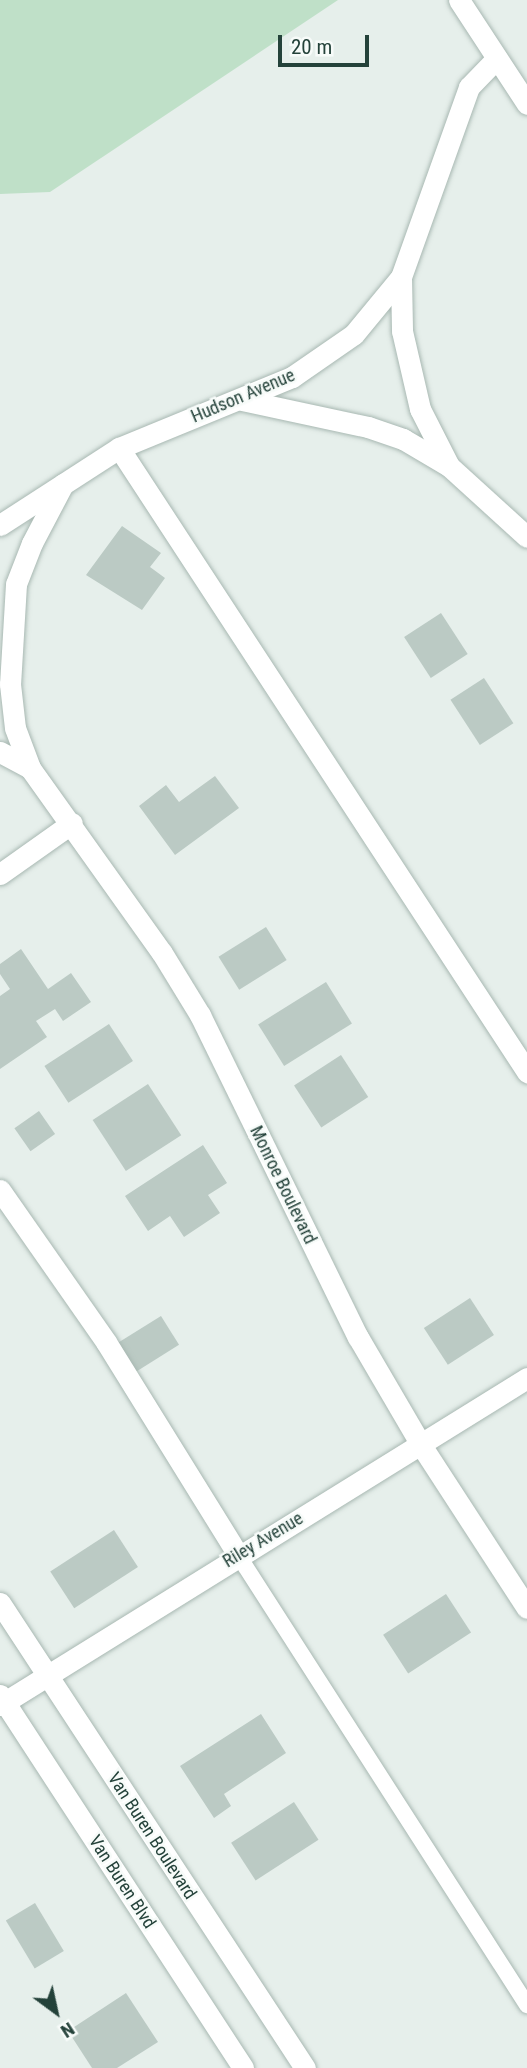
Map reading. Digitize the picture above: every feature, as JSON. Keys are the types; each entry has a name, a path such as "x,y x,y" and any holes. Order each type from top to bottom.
{"street":[{"path":"459,0 527,104"},
{"name":"Hudson Avenue","path":"0,525 119,448 242,400 292,377 354,334 401,277 469,87 497,58"},
{"path":"401,277 407,363 420,409 449,466"},
{"path":"242,400 368,427 403,439 449,466 527,537"},
{"path":"119,448 527,1072"},
{"name":"Monroe Boulevard","path":"63,484 32,543 16,584 10,684 15,728 30,768 72,823 200,1015 358,1338 421,1445 527,1608"},
{"name":"Monroe Boulevard","path":"0,752 30,768"},
{"path":"0,874 72,823"},
{"path":"0,1190 106,1342 238,1555"},
{"name":"Riley Avenue","path":"1,1700 527,1378"},
{"name":"Van Buren Boulevard","path":"0,1603 305,2068"},
{"name":"Van Buren Blvd","path":"1,1700 243,2068"}],"lane":[{"path":"238,1555 527,2005"}],"green space":[{"path":"0,0 338,0 50,192 0,194"}],"building":[{"path":"122,526 161,553 150,567 165,578 142,610 86,575"},
{"path":"441,613 468,654 431,678 404,637"},
{"path":"484,678 513,723 480,745 450,700"},
{"path":"215,776 239,808 175,855 139,806 166,785 179,802"},
{"path":"266,927 287,960 239,990 219,957"},
{"path":"21,949 48,989 71,973 91,1002 63,1021 55,1009 36,1021 47,1037 0,1069 0,996 10,989 0,974 0,964"},
{"path":"326,982 352,1024 284,1066 258,1024"},
{"path":"109,1024 133,1061 68,1103 44,1066"},
{"path":"341,1055 368,1097 321,1127 294,1085"},
{"path":"148,1084 181,1135 126,1171 93,1120"},
{"path":"39,1111 55,1134 30,1151 14,1128"},
{"path":"203,1145 227,1183 208,1195 220,1213 184,1237 170,1216 148,1231 125,1196"},
{"path":"470,1298 494,1335 448,1365 424,1328"},
{"path":"161,1316 179,1345 133,1373 115,1345"},
{"path":"114,1530 138,1567 74,1608 50,1571"},
{"path":"446,1594 471,1633 408,1673 383,1635"},
{"path":"261,1714 286,1753 224,1794 231,1806 214,1818 180,1766"},
{"path":"294,1802 319,1840 256,1881 231,1843"},
{"path":"35,1903 64,1951 35,1969 6,1921"},
{"path":"126,1993 158,2042 117,2068 92,2068 68,2031"}]}
